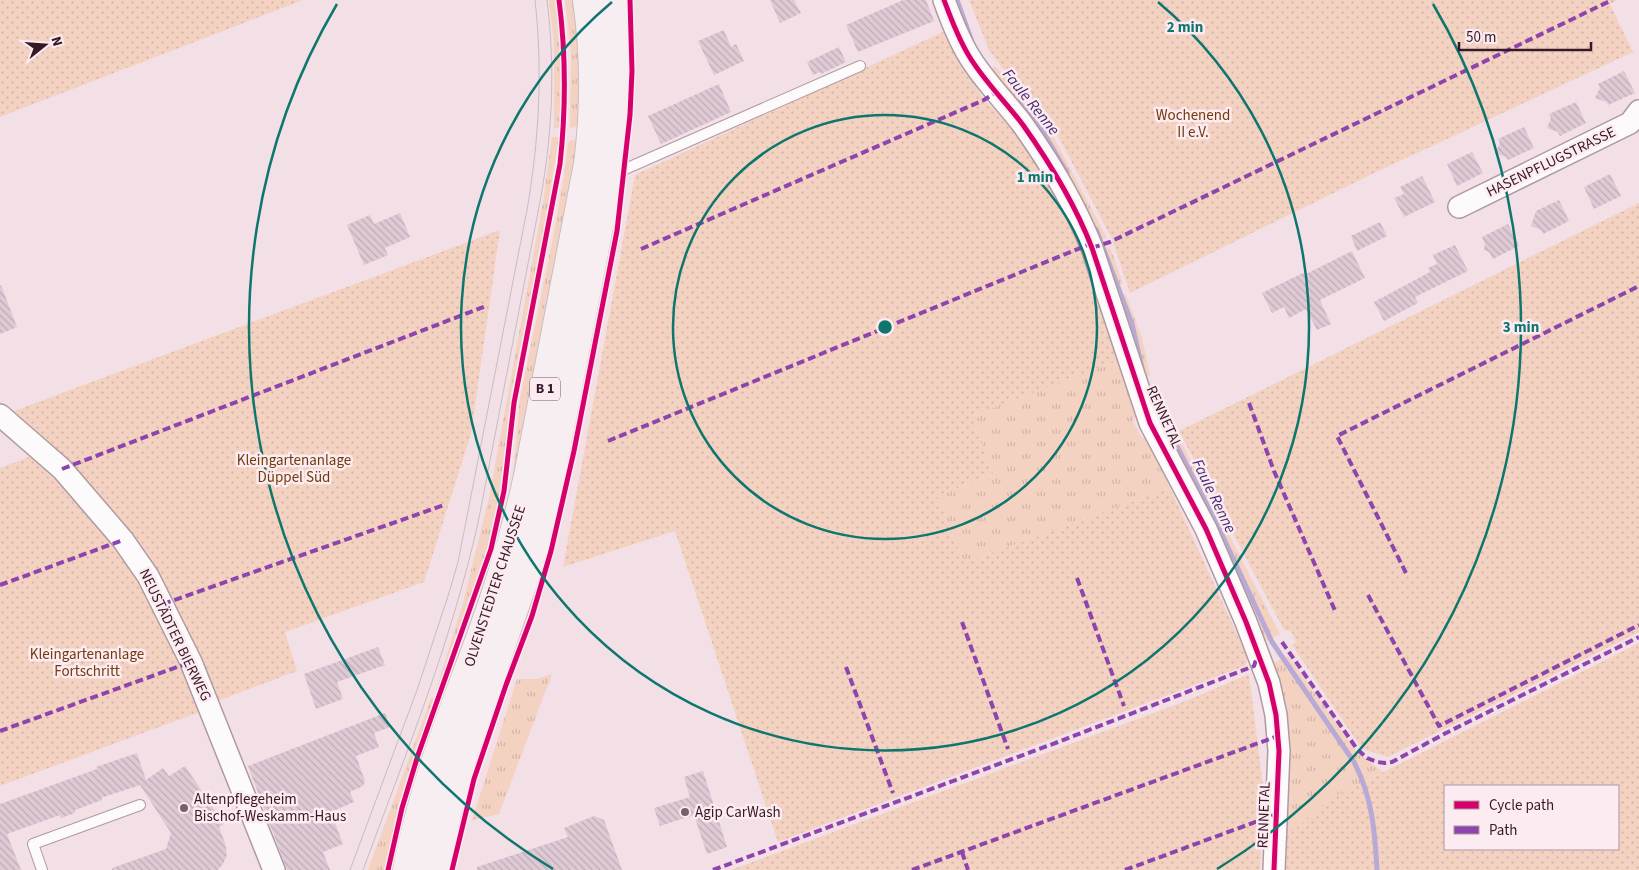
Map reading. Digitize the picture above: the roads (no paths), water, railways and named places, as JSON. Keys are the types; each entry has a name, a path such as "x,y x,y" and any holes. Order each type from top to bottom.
{"main road":[{"name":"OLVENSTEDTER CHAUSSEE","path":"408,868 426,790 499,583 515,532 528,476 589,157 594,80 587,0"},
{"name":"OLVENSTEDTER CHAUSSEE","path":"435,870 447,813 464,753 518,602 538,534 558,440 611,167 615,136 618,74 613,0"}],"street":[{"name":"RENNETAL","path":"944,0 957,34 969,56 1022,124 1070,198 1092,248 1150,423 1206,530 1264,668 1273,699 1278,736 1274,870"},
{"name":"HASENPFLUGSTRASSE","path":"1459,207 1630,123 1639,111"},
{"name":"NEUSTÄDTER BIERWEG","path":"0,415 62,469 123,540 148,576 195,670 274,870"}],"lane":[{"path":"611,167 624,170 860,66"},
{"path":"42,870 33,844 140,805"}],"waterway":[{"name":"Faule Renne","path":"957,0 971,39"},
{"name":"Faule Renne","path":"1018,102 1042,130 1067,173"},
{"name":"Faule Renne","path":"1096,229 1132,324 1142,368"},
{"name":"Faule Renne","path":"1153,400 1217,524 1272,642 1354,762 1365,788 1372,814 1377,870"}],"tram line":[{"path":"350,870 417,690 458,562 531,184 537,132 539,79 535,0"},
{"path":"363,870 441,655 455,612 478,523 547,159 552,80 547,0"}],"place":[{"name":"Altenpflegeheim Bischof-Weskamm-Haus","path":"184,808"},
{"name":"Agip CarWash","path":"685,812"}],"park label":[{"name":"Wochenend II e.V.","path":"1193,124"},
{"name":"Kleingartenanlage Düppel Süd","path":"294,468"},
{"name":"Kleingartenanlage Fortschritt","path":"87,662"}]}
